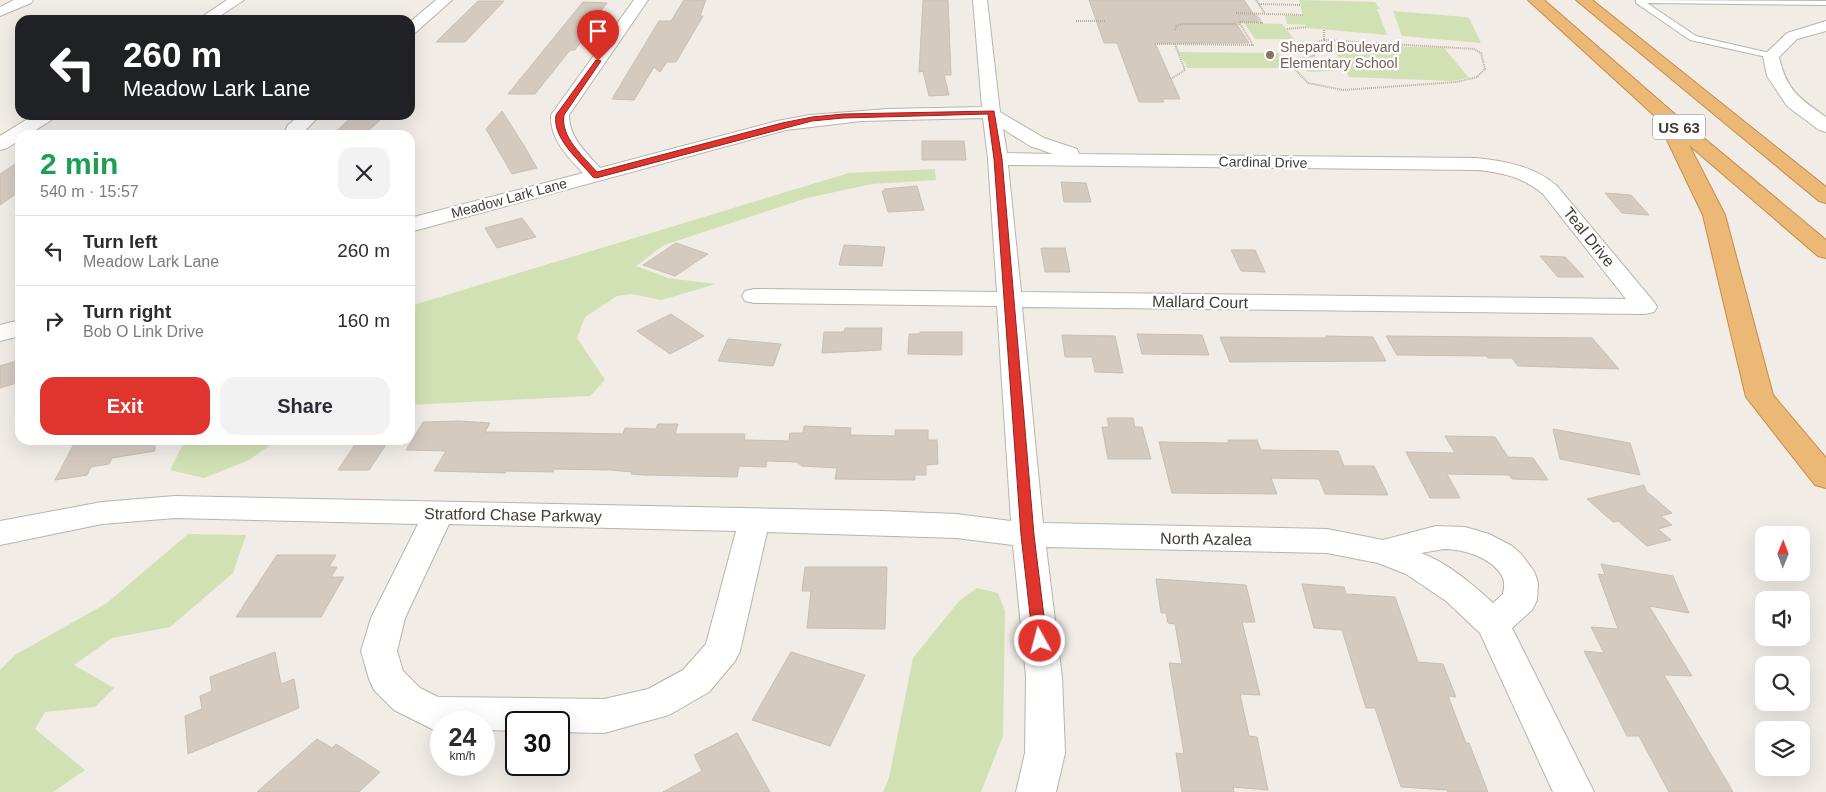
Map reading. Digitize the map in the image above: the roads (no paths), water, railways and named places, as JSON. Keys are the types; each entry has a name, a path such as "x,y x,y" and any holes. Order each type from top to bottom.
{"highway":[{"name":"US 63","path":"1535,0 1664,114 1826,251"},
{"name":"US 63","path":"1583,0 1826,197"},
{"path":"1717,109 1818,166"},
{"path":"1664,114 1714,215 1760,397 1826,478"}],"street":[{"path":"0,12 26,0"},
{"path":"212,15 237,0"},
{"path":"415,26 445,0"},
{"path":"596,175 562,135 558,123 560,115 641,0"},
{"path":"980,0 998,159 1028,535 1044,677 1045,753 1036,792"},
{"path":"1825,26 1792,36 1771,56 1775,76 1793,102 1826,126"},
{"path":"992,114 1013,129 1037,142 1070,152 1111,160"},
{"name":"Meadow Lark Lane","path":"415,224 812,119 843,116 992,114"},
{"path":"23,130 39,120"},
{"path":"295,130 305,120"},
{"path":"0,144 15,135"},
{"name":"Cardinal Drive","path":"998,159 1476,164 1496,166 1526,174"},
{"name":"Teal Drive","path":"1526,174 1544,184 1550,190 1645,307"},
{"name":"Mallard Court","path":"754,296 1645,307"},
{"path":"0,333 15,329"},
{"name":"Stratford Chase Parkway","path":"0,533 102,514 175,506 956,526 1028,535"},
{"path":"438,513 388,618 378,650 387,679 407,699 434,713 604,716 656,703 696,680 722,650 754,521"},
{"name":"North Azalea","path":"1028,535 1326,541 1383,552 1418,565 1458,592 1492,624 1574,792"},
{"name":"North Azalea","path":"1383,552 1444,537 1476,542 1490,548 1514,566 1521,581 1520,600 1492,624"}],"lane":[{"path":"1771,56 1693,38 1639,1 1826,3"}],"place":[{"name":"Shepard Boulevard Elementary School","path":"1270,55"}]}
